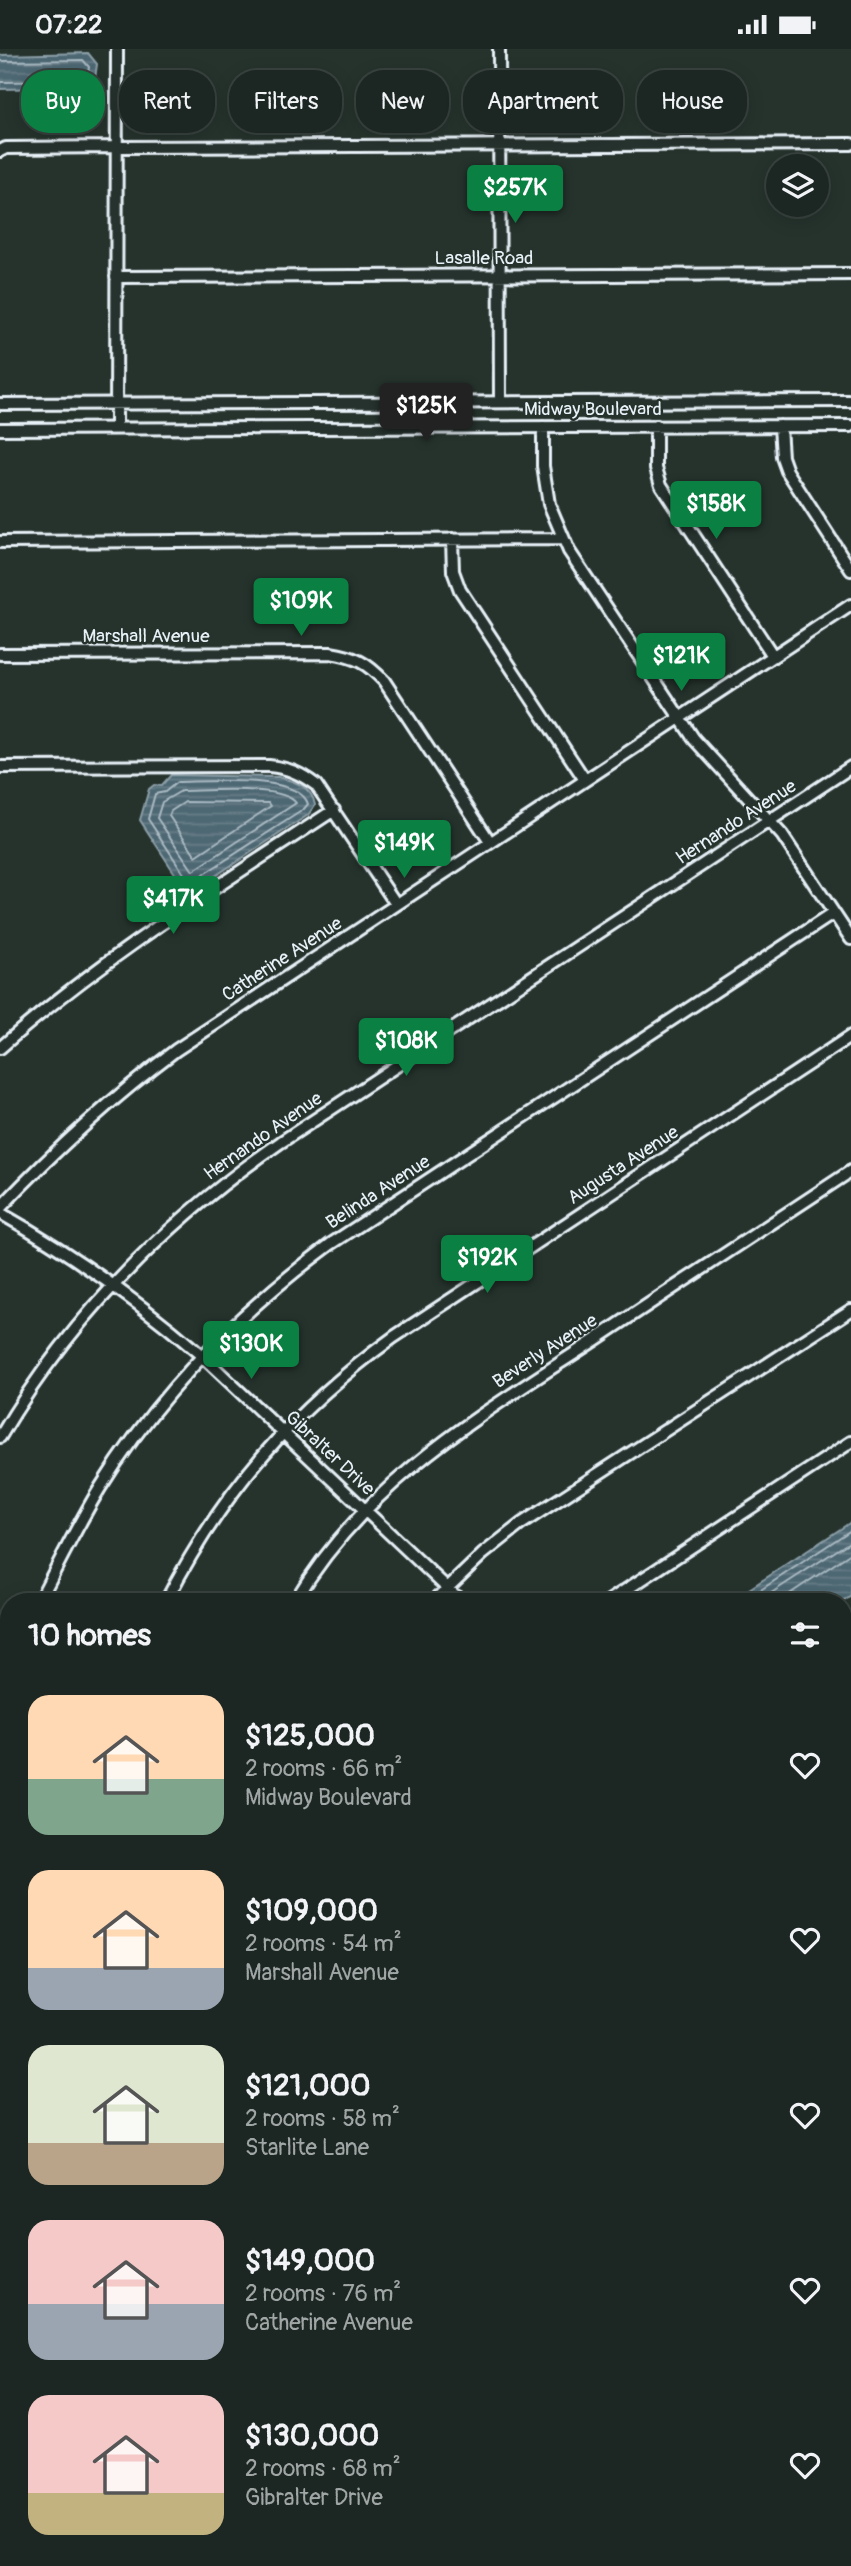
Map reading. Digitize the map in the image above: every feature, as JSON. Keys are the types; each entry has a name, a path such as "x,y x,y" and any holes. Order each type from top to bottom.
{"street":[{"path":"116,429 117,49"},
{"path":"499,49 500,402"},
{"path":"0,151 6,148 117,147 851,144"},
{"name":"Lasalle Road","path":"116,278 851,274"},
{"name":"Midway Boulevard","path":"0,404 851,401"},
{"path":"656,426 656,468 661,485 773,656"},
{"path":"780,426 782,457 787,471 851,570"},
{"name":"Midway Boulevard","path":"0,429 851,426"},
{"path":"543,427 544,480 552,516 562,539 679,718 710,759 770,820 851,939"},
{"path":"0,541 562,539"},
{"path":"452,540 453,571 460,590 585,780"},
{"name":"Catherine Avenue","path":"0,1211 77,1131 147,1072 206,1029 851,605"},
{"name":"Marshall Avenue","path":"0,654 330,653 353,657 370,667 384,681 490,842"},
{"path":"0,767 286,768 302,774 316,785 396,904"},
{"name":"Hernando Avenue","path":"0,1437 53,1358 114,1284 180,1220 254,1160 851,767"},
{"path":"0,1048 62,995 111,958 334,810"},
{"name":"Belinda Avenue","path":"43,1593 115,1465 156,1409 201,1355 265,1295 331,1244 834,913"},
{"name":"Augusta Avenue","path":"171,1593 210,1524 253,1466 282,1432 337,1381 394,1337 851,1036"},
{"name":"Beverly Avenue","path":"300,1593 321,1562 364,1510 410,1467 458,1430 851,1171"},
{"name":"Gibralter Drive","path":"0,1211 114,1284 201,1355 452,1593"},
{"path":"441,1593 482,1554 521,1524 851,1310"},
{"path":"620,1593 851,1442"}],"water":[{"path":"88,53 97,64 96,70 21,70 21,89 0,89 0,55"},
{"path":"171,775 278,777 306,789 315,805 308,815 189,893 140,820 149,789 154,785 161,786"},
{"path":"851,1522 851,1593 743,1593"}]}
